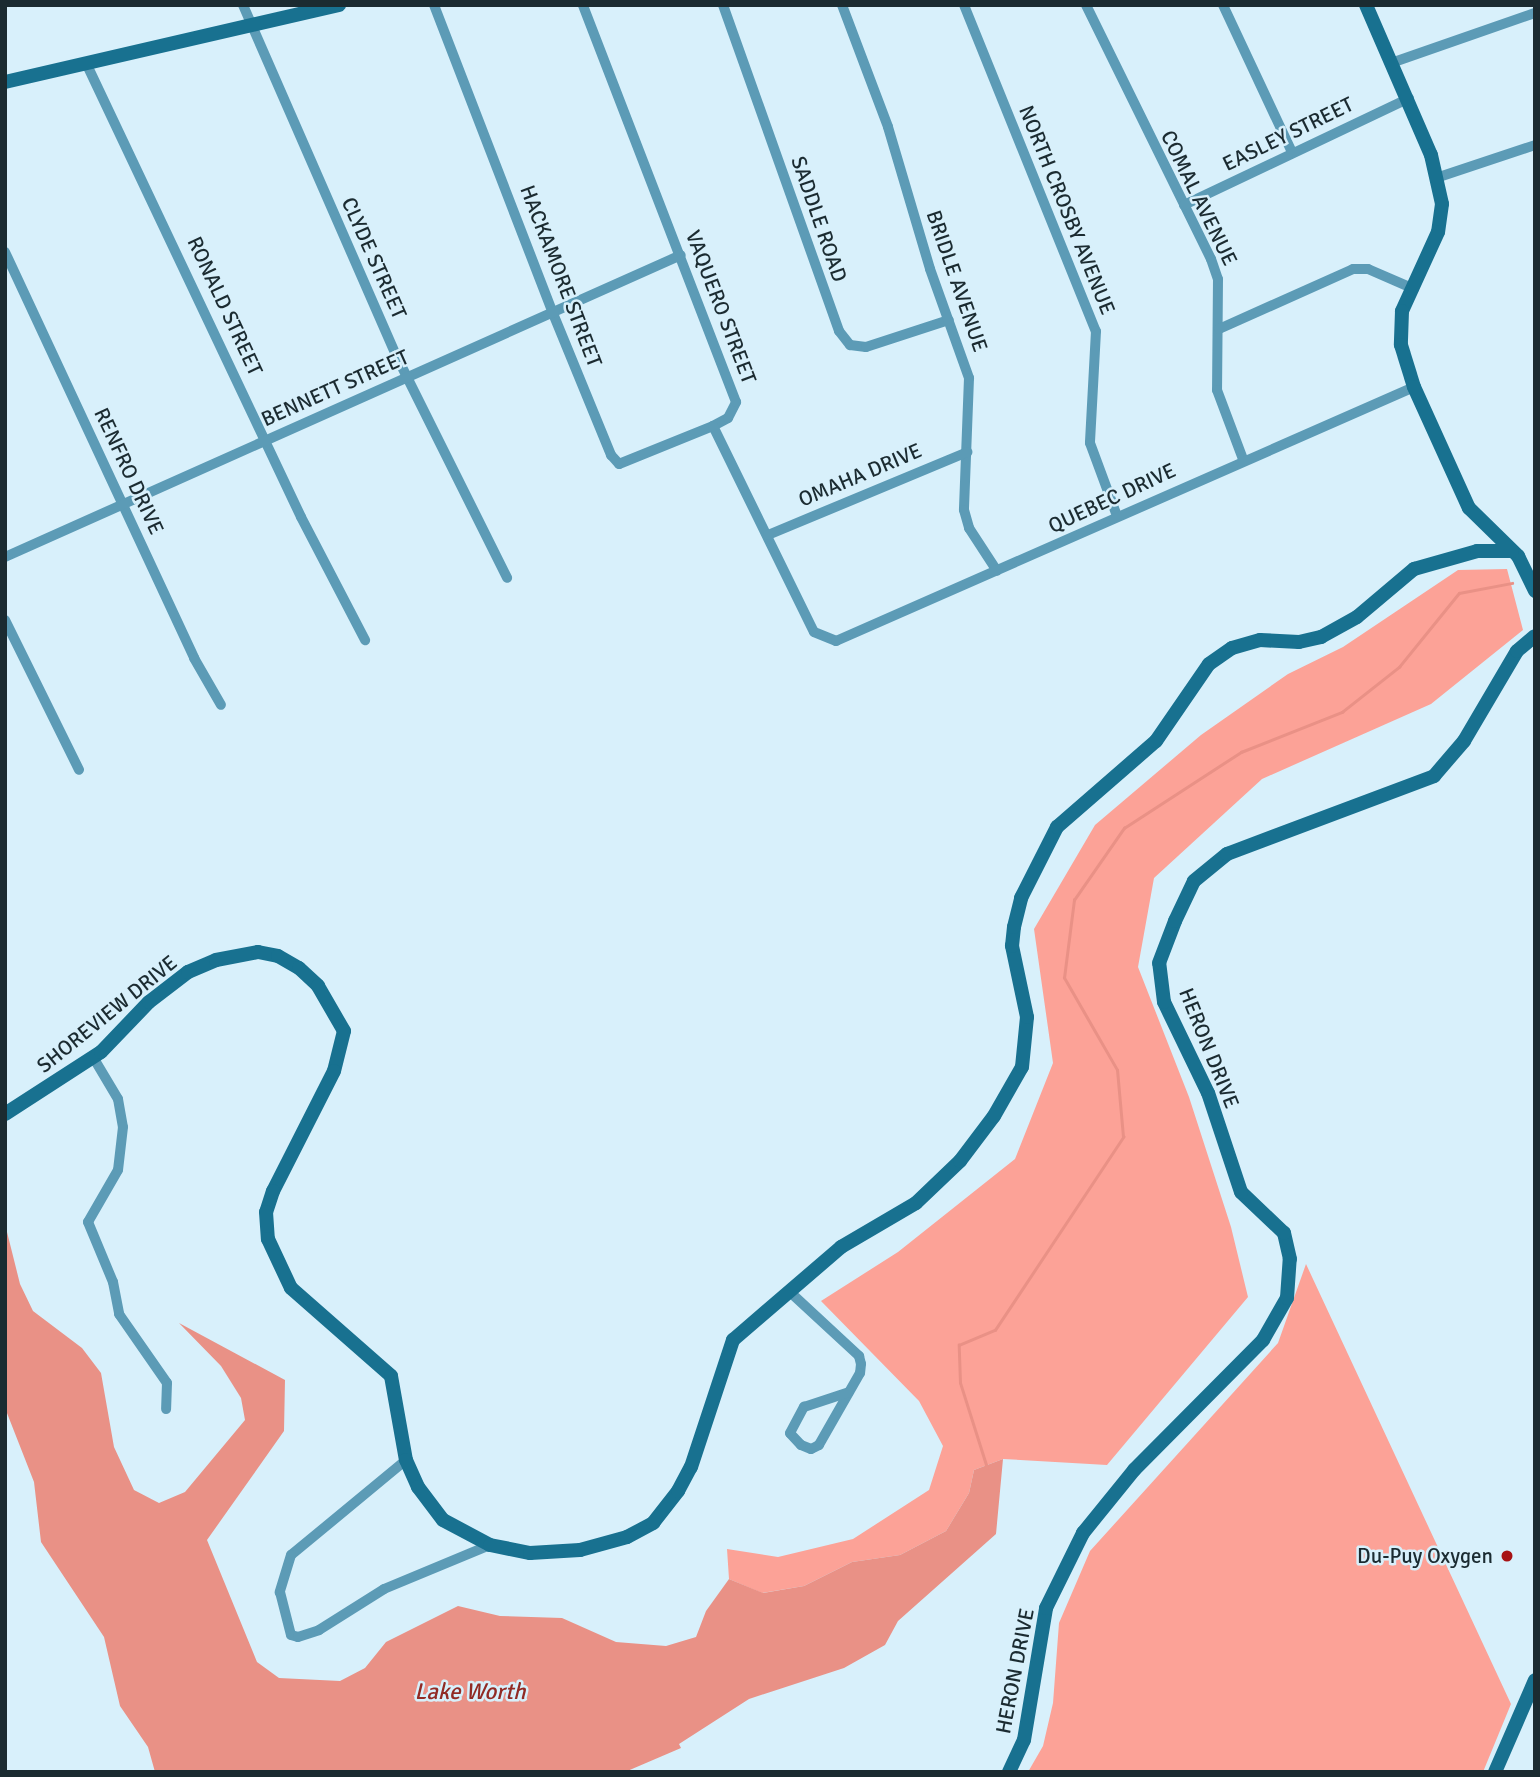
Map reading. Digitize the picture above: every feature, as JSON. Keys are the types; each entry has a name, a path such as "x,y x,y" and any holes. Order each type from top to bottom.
{"street":[{"name":"CLYDE STREET","path":"243,5 407,377 507,578"},
{"path":"5,82 338,5"},
{"name":"HACKAMORE STREET","path":"434,5 552,311 611,455 619,464 713,426"},
{"name":"VAQUERO STREET","path":"583,5 736,402 728,418 713,426"},
{"name":"SADDLE ROAD","path":"723,5 839,331 849,345 866,347 949,320"},
{"name":"BRIDLE AVENUE","path":"842,5 888,127 970,378 964,510 969,528 996,571"},
{"name":"NORTH CROSBY AVENUE","path":"964,5 1096,331 1090,443 1117,516"},
{"name":"COMAL AVENUE","path":"1086,5 1184,205 1217,279 1217,390 1243,459"},
{"path":"1223,5 1292,152"},
{"path":"1366,5 1409,98 1438,177 1442,204 1438,232 1402,311 1399,330 1414,387 1469,508 1525,567 1535,591"},
{"path":"1394,62 1535,13"},
{"name":"RONALD STREET","path":"87,65 265,440 365,640"},
{"name":"EASLEY STREET","path":"1184,205 1409,98"},
{"path":"1438,177 1535,145"},
{"name":"RENFRO DRIVE","path":"5,252 194,658 221,705"},
{"name":"BENNETT STREET","path":"5,557 681,255"},
{"path":"1219,329 1353,269 1368,269 1414,289"},
{"name":"QUEBEC DRIVE","path":"768,535 808,621 826,639 853,638 1243,459 1414,387"},
{"path":"713,426 768,535"},
{"name":"OMAHA DRIVE","path":"768,535 967,452"},
{"name":"SHOREVIEW DRIVE","path":"5,1114 93,1057 172,983 216,960 258,953 278,956 318,986 344,1031 334,1072 273,1191 266,1212 268,1239 291,1288 304,1303 391,1376 406,1460 436,1515 462,1534 489,1545 530,1553 580,1550 627,1537 653,1523 691,1467 728,1347 841,1247 916,1203 960,1161 994,1116 1022,1067 1027,1017 1013,946 1014,928 1039,858 1057,827 1076,807 1156,741 1209,664 1243,644 1321,637 1357,617 1414,569 1434,561 1477,551 1512,551"},
{"path":"5,620 79,770"},
{"name":"HERON DRIVE","path":"1009,1772 1024,1740 1046,1608 1083,1533 1134,1470 1263,1340 1287,1298 1290,1259 1284,1233 1241,1192 1208,1093 1164,1002 1159,963 1175,921 1194,881 1227,854 1434,776 1464,741 1517,651 1535,636"},
{"path":"93,1057 118,1099 123,1127 118,1170 88,1222 113,1282 119,1314 167,1383 166,1409"},
{"path":"791,1293 859,1356 860,1373 819,1445 801,1445 790,1433 804,1407 849,1392"},
{"path":"406,1460 291,1555 280,1592 292,1634 298,1637 319,1630 384,1589 489,1545"},
{"path":"1495,1772 1533,1685"}],"shaded area":[{"path":"1507,569 1523,630 1431,704 1262,779 1154,878 1138,967 1189,1097 1231,1227 1248,1297 1107,1465 1003,1459 974,1470 969,1493 946,1531 900,1555 852,1562 804,1586 762,1593 729,1579 727,1549 778,1557 853,1539 929,1490 943,1446 919,1401 821,1301 898,1252 1015,1159 1053,1063 1034,929 1095,825 1201,735 1288,674 1343,647 1458,570"},
{"path":"1306,1264 1511,1704 1483,1772 1028,1772 1043,1746 1053,1703 1059,1623 1090,1551 1278,1343"}],"water":[{"name":"Lake Worth","path":"5,1224 20,1284 33,1311 82,1348 101,1373 114,1447 134,1490 159,1503 185,1492 245,1420 241,1398 221,1366 179,1323 285,1380 284,1431 207,1540 257,1662 279,1678 340,1681 365,1668 386,1642 458,1606 500,1616 562,1618 616,1642 666,1646 696,1637 706,1611 729,1579 763,1593 804,1586 852,1562 900,1555 946,1531 969,1493 974,1470 1003,1459 996,1534 898,1621 885,1645 844,1668 749,1699 679,1744 681,1748 625,1772 155,1772 148,1747 120,1706 104,1637 41,1542 34,1482 5,1408"}],"waterway":[{"path":"987,1468 960,1383 959,1345 995,1330 1123,1137 1117,1070 1064,978 1074,900 1124,828 1241,752 1342,712 1399,667 1459,593 1512,583"}],"place":[{"name":"Du-Puy Oxygen","path":"1507,1556"}]}
